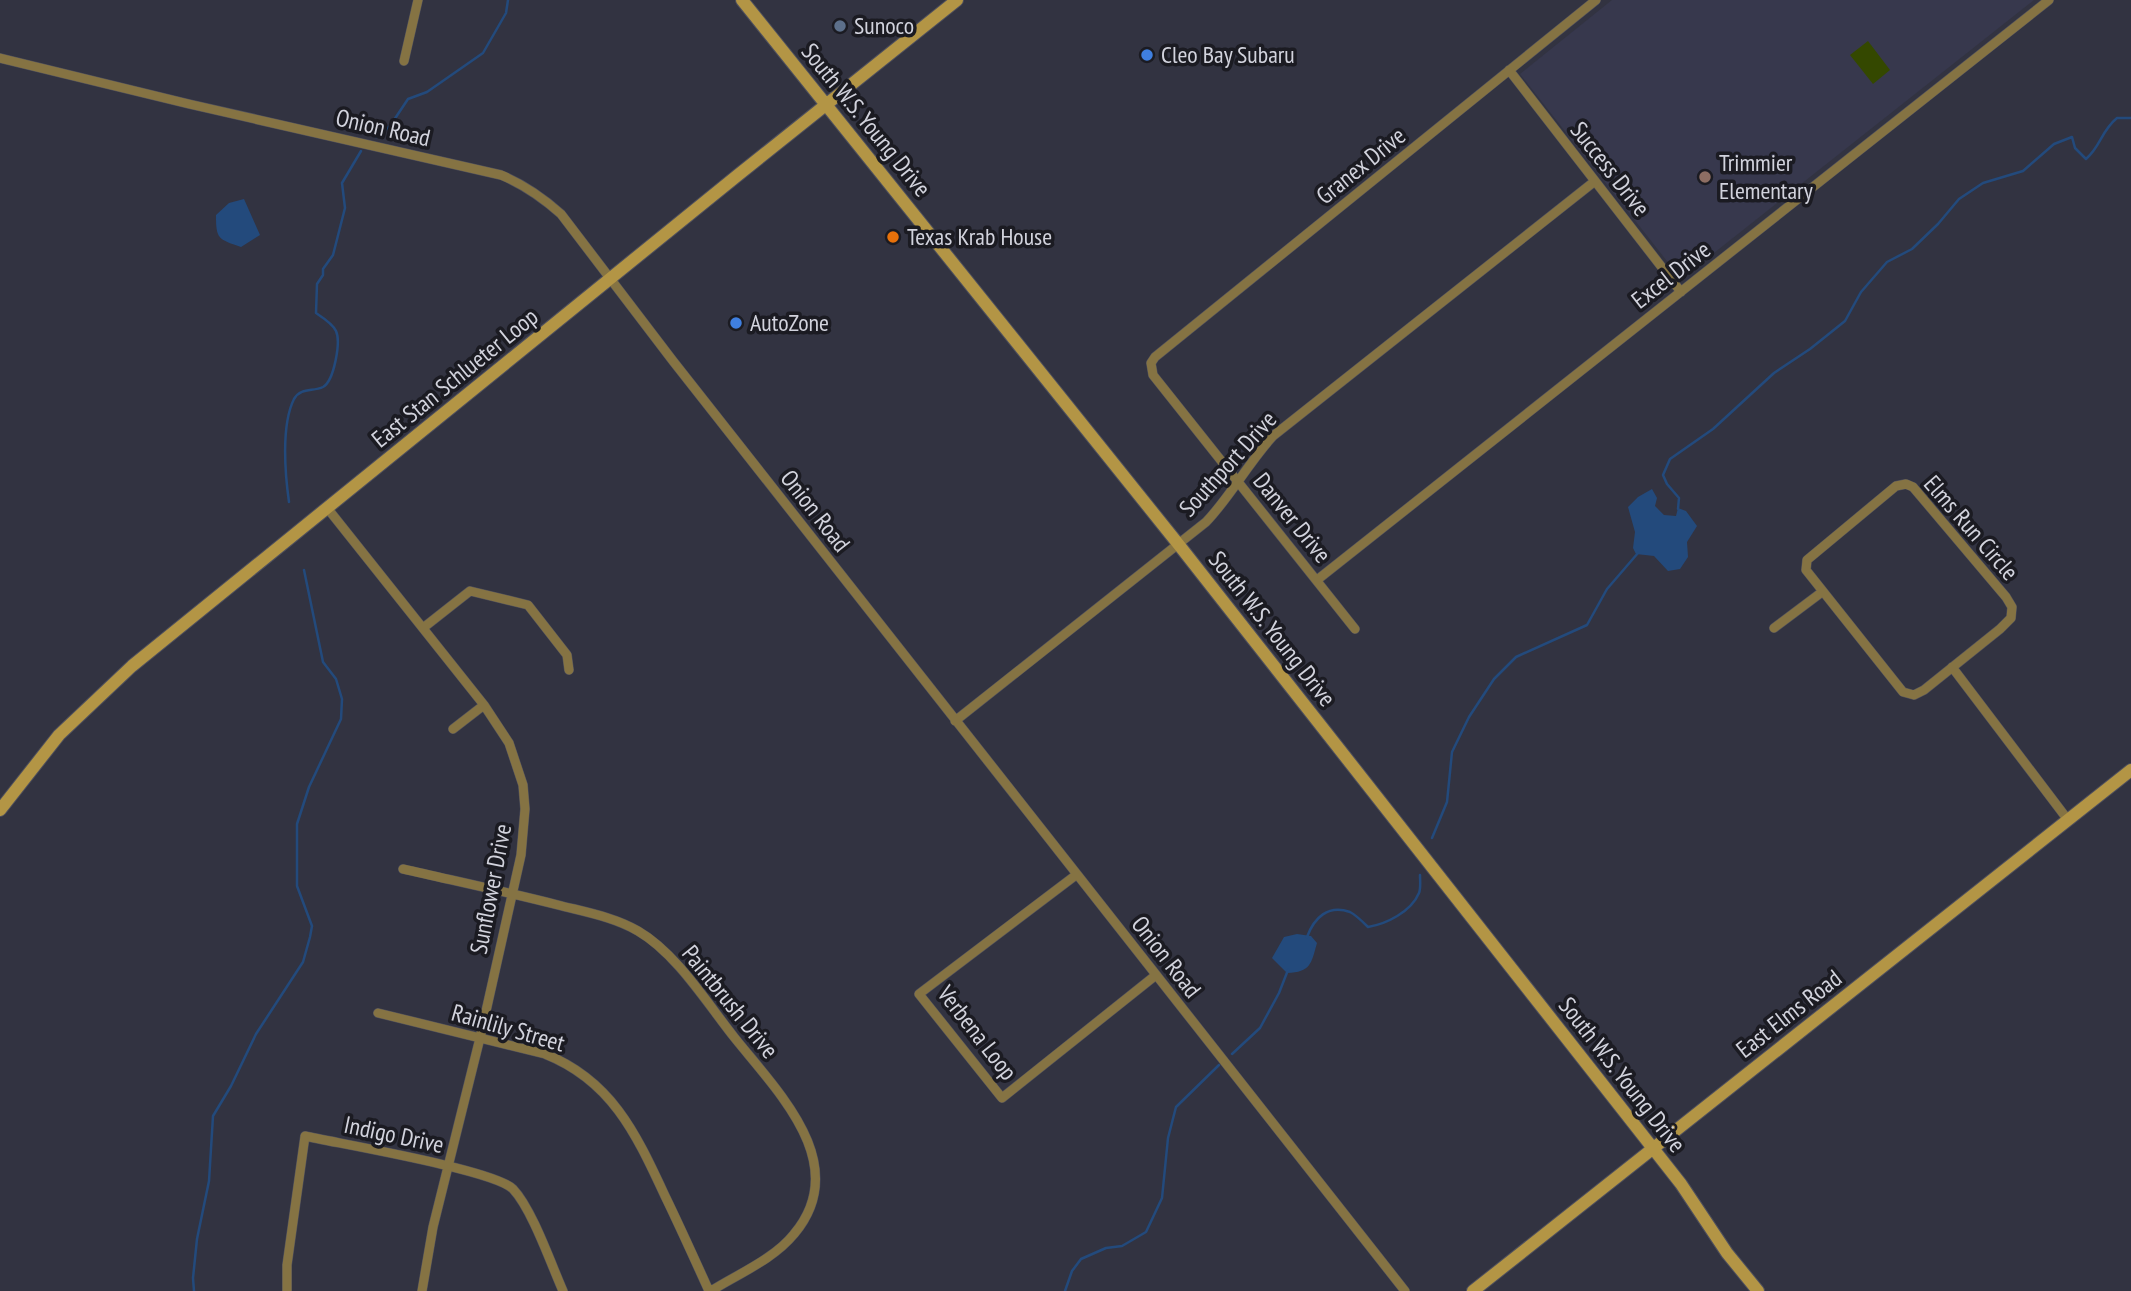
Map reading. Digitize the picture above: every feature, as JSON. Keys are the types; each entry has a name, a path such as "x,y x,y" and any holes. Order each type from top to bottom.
{"main road":[{"name":"South W.S. Young Drive","path":"742,0 1179,545 1681,1184 1727,1253 1758,1291"},
{"name":"East Stan Schlueter Loop","path":"0,810 51,745 92,702 151,650 957,0"},
{"name":"East Elms Road","path":"1473,1291 2131,770"}],"street":[{"path":"404,61 418,0"},
{"name":"Granex Drive","path":"1151,363 1596,0"},
{"name":"Excel Drive","path":"1317,580 2049,0"},
{"name":"Onion Road","path":"0,58 501,175 524,184 539,194 561,214 955,721 1405,1291"},
{"name":"Success Drive","path":"1509,70 1681,292"},
{"name":"Southport Drive","path":"955,721 1179,545 1215,513 1273,436 1595,181"},
{"name":"Danver Drive","path":"1151,363 1153,374 1355,629"},
{"name":"Elms Run Circle","path":"1906,484 1913,487 2012,607 2011,618 2000,629 1952,667 1924,690 1914,695 1903,692 1806,570 1807,561 1896,486 1906,484"},
{"name":"Sunflower Drive","path":"328,509 484,705 509,743 523,785 525,832 450,1167 433,1227 422,1291"},
{"path":"424,628 470,592 523,602 533,610 567,655 569,670"},
{"path":"1773,628 1822,592"},
{"path":"1952,667 2068,820"},
{"path":"453,729 484,705"},
{"name":"Paintbrush Drive","path":"403,869 613,920 640,932 658,945 789,1107 807,1136 815,1161 814,1196 806,1216 794,1235 775,1251 710,1291"},
{"name":"Verbena Loop","path":"1076,875 919,994 1002,1098 1156,975"},
{"name":"Rainlily Street","path":"378,1013 559,1060 584,1076 612,1101 643,1148 710,1291"},
{"name":"Indigo Drive","path":"287,1291 287,1265 305,1136 450,1167 493,1178 511,1186 526,1209 563,1291"}],"shaded area":[{"name":"Trimmier Elementary","path":"1612,0 2034,0 1681,279 1520,74"}],"green space":[{"path":"1868,41 1890,70 1873,84 1850,55"}],"water":[{"path":"244,199 260,235 241,247 220,237 216,215 229,203"},
{"path":"1652,489 1657,498 1655,506 1664,515 1676,516 1678,508 1686,511 1697,526 1687,542 1688,557 1680,569 1668,571 1654,556 1636,554 1633,548 1635,532 1628,507"},
{"path":"1297,934 1311,936 1317,943 1309,966 1301,971 1287,973 1272,958 1284,937"}],"waterway":[{"path":"376,137 390,126 408,99 427,92 483,53 506,13 508,0"},
{"path":"1678,509 1679,498 1663,475 1670,459 1713,429 1774,373 1845,321 1861,292 1887,262 1912,249 1959,199 1983,183 2023,171 2054,144 2072,137 2075,148 2086,159 2117,118 2131,118"},
{"path":"289,502 285,464 287,422 297,395 323,387 333,370 337,336 332,326 316,313 317,284 333,255 345,208 342,183 361,151"},
{"path":"1432,838 1447,802 1452,752 1469,717 1494,679 1516,657 1587,625 1607,589 1638,553"},
{"path":"194,1291 197,1239 209,1181 213,1116 256,1034 303,962 312,926 297,886 297,824 309,787 341,719 342,699 336,679 323,662 304,570"},
{"path":"1307,937 1318,919 1329,911 1350,912 1368,927 1397,916 1415,900 1420,891 1420,875"},
{"path":"1232,1054 1260,1028 1288,970"},
{"path":"1065,1291 1072,1271 1081,1259 1106,1248 1122,1246 1146,1232 1162,1198 1168,1138 1176,1107 1219,1065"}],"place":[{"name":"Sunoco","path":"840,26"},
{"name":"Cleo Bay Subaru","path":"1147,55"},
{"name":"Trimmier Elementary","path":"1705,177"},
{"name":"Texas Krab House","path":"893,237"},
{"name":"AutoZone","path":"736,323"}]}
